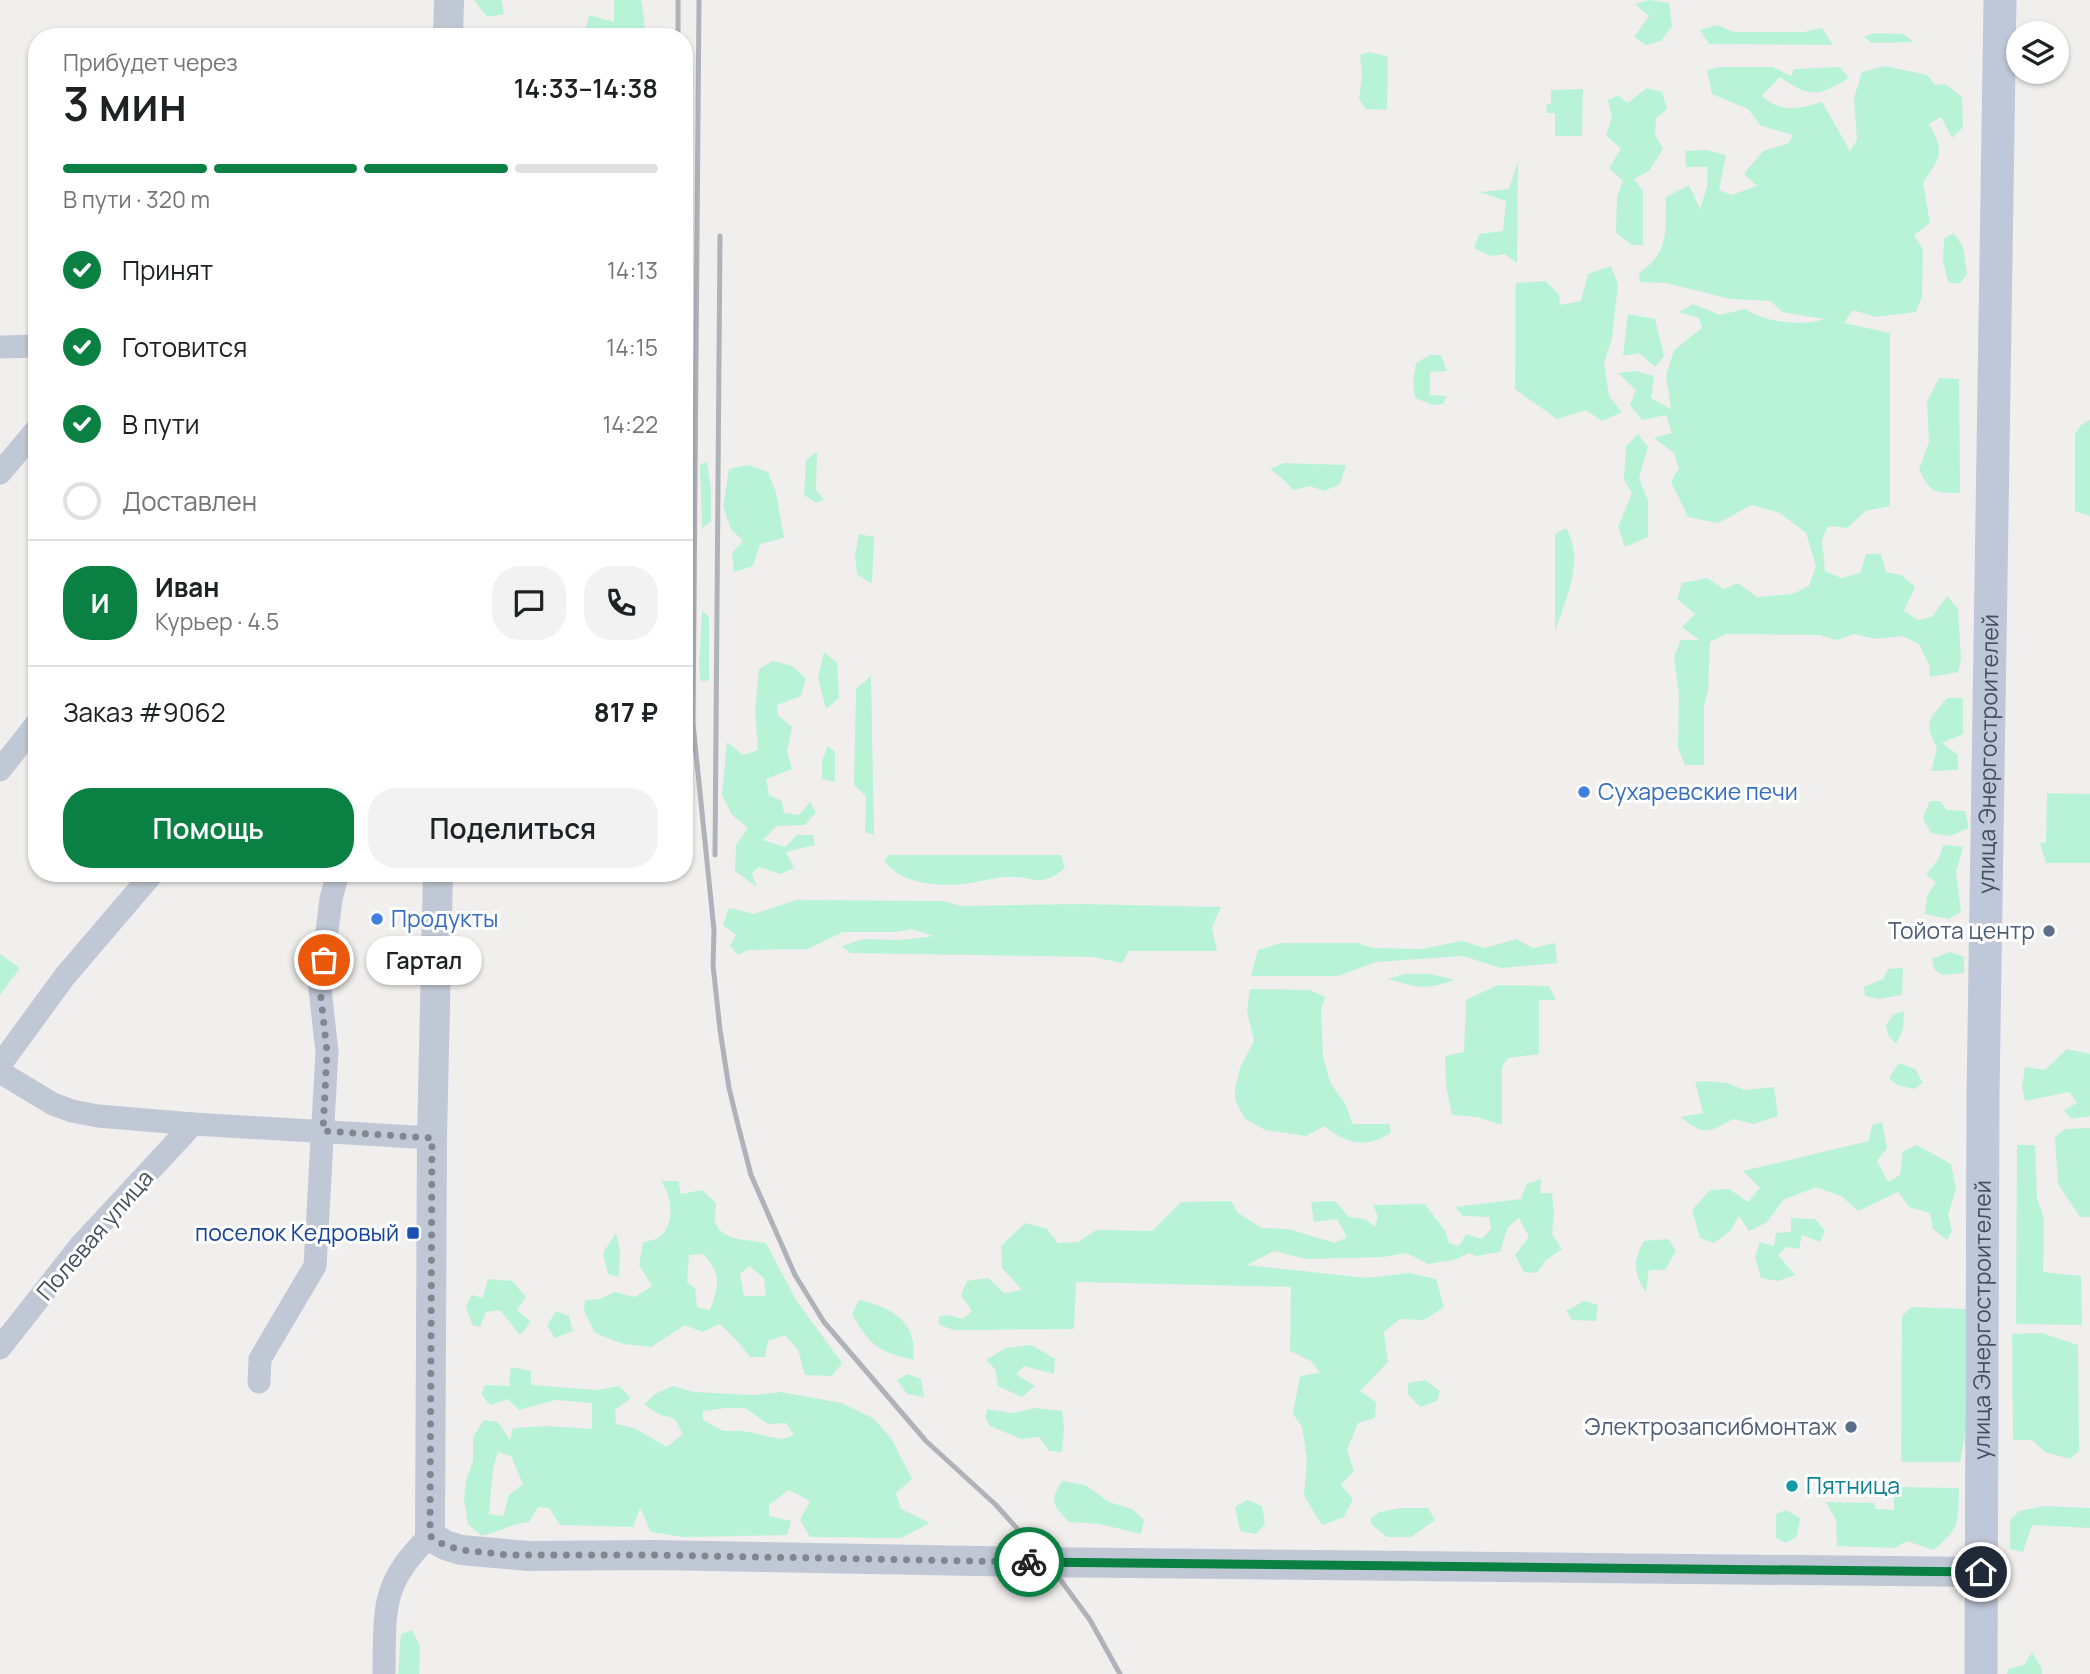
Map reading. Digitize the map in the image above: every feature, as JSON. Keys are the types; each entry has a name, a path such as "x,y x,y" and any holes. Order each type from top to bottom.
{"main road":[{"name":"улица Энергостроителей","path":"1981,1674 1983,1096 2000,0"}],"street":[{"path":"448,28 449,0"},
{"path":"0,347 28,346"},
{"path":"0,473 28,440"},
{"path":"0,770 28,734"},
{"path":"0,1065 65,976 145,882"},
{"path":"259,1382 260,1359 315,1266 327,1052 320,989 336,882"},
{"path":"384,1674 385,1619 391,1587 399,1570 430,1536 432,1138 438,882"},
{"path":"0,1073 53,1104 98,1116 432,1138"},
{"name":"Полевая улица","path":"0,1348 80,1246 193,1124"},
{"path":"430,1536 444,1545 461,1550 528,1556 652,1555 784,1559 1981,1572"}],"green space":[{"path":"474,0 501,0 504,14 487,17"},
{"path":"614,0 641,0 645,28 586,28 589,15 614,22"},
{"path":"1649,0 1669,3 1672,26 1661,41 1646,45 1634,37 1649,16 1635,4"},
{"path":"1717,25 1734,32 1804,32 1822,28 1833,45 1709,44 1700,30"},
{"path":"1873,33 1903,34 1914,42 1872,43 1864,37"},
{"path":"1370,52 1388,57 1387,110 1366,109 1359,99 1362,77 1360,55"},
{"path":"1885,66 1927,75 1935,85 1945,84 1962,97 1963,127 1952,138 1941,117 1929,124 1938,142 1939,155 1923,183 1930,223 1914,235 1923,250 1922,296 1916,312 1876,317 1853,310 1844,323 1890,333 1890,506 1866,511 1847,528 1828,526 1822,540 1825,571 1841,578 1860,573 1866,554 1881,554 1886,572 1901,575 1915,587 1904,611 1918,620 1932,617 1947,596 1958,609 1961,659 1958,672 1930,677 1929,665 1919,644 1902,636 1876,639 1854,634 1837,640 1819,635 1726,634 1710,642 1708,690 1704,705 1704,765 1685,765 1678,748 1679,694 1674,656 1681,640 1699,640 1682,627 1695,614 1677,599 1682,583 1707,578 1724,589 1738,583 1757,597 1793,594 1809,586 1816,566 1806,533 1780,513 1752,505 1718,523 1688,517 1671,482 1679,468 1674,453 1654,438 1672,433 1666,415 1642,420 1630,405 1636,390 1618,373 1635,371 1654,376 1651,398 1671,409 1666,376 1674,350 1702,328 1699,318 1679,312 1693,304 1720,315 1745,309 1783,322 1805,323 1824,319 1782,312 1771,301 1731,299 1666,283 1640,282 1639,273 1661,249 1665,231 1666,197 1689,185 1700,209 1707,187 1708,167 1686,167 1685,151 1707,150 1726,155 1719,190 1731,195 1757,186 1744,174 1763,151 1789,143 1793,135 1761,126 1748,109 1712,94 1707,70 1719,67 1773,67 1791,76 1794,69 1840,67 1849,78 1830,89 1807,92 1780,77 1762,96 1776,105 1791,108 1822,102 1850,151 1857,140 1854,98 1862,72"},
{"path":"1647,88 1662,92 1667,109 1656,118 1655,135 1663,149 1649,171 1634,179 1643,191 1643,245 1632,245 1616,233 1617,197 1623,181 1609,168 1621,149 1606,135 1612,118 1608,100 1618,95 1627,103"},
{"path":"1583,89 1582,136 1555,136 1555,113 1547,113 1546,105 1551,104 1551,90"},
{"path":"1518,161 1517,263 1505,254 1491,256 1474,248 1479,234 1503,231 1506,201 1480,192 1509,189"},
{"path":"1954,233 1963,247 1967,274 1959,284 1948,282 1943,260 1944,239"},
{"path":"1611,266 1618,284 1612,338 1604,363 1609,396 1622,412 1602,421 1586,410 1557,419 1515,389 1516,283 1546,281 1559,295 1560,305 1581,301 1588,274"},
{"path":"1628,314 1655,319 1664,356 1655,367 1639,353 1623,356"},
{"path":"1430,355 1441,355 1447,371 1430,372 1430,395 1447,396 1443,404 1432,405 1415,398 1413,382 1416,363"},
{"path":"1939,378 1959,379 1960,493 1935,490 1919,470 1929,442 1927,402"},
{"path":"2090,420 2090,516 2075,511 2075,434 2081,425"},
{"path":"1638,434 1648,447 1639,478 1648,501 1648,537 1625,547 1618,527 1632,493 1624,480 1626,446"},
{"path":"817,452 816,490 824,500 816,503 804,495 806,460"},
{"path":"707,462 711,489 711,522 702,528 700,464"},
{"path":"1284,463 1346,465 1340,484 1324,491 1310,486 1293,490 1270,469"},
{"path":"748,465 768,472 776,492 784,538 760,544 753,566 734,572 732,553 743,541 731,529 723,507 729,469"},
{"path":"1566,528 1574,553 1574,566 1555,631 1555,534"},
{"path":"859,534 874,537 872,584 857,574 855,557"},
{"path":"702,610 709,617 709,680 701,682 699,665"},
{"path":"824,652 837,663 839,698 826,709 818,678"},
{"path":"773,661 792,666 806,679 801,696 777,705 778,715 792,727 787,751 792,769 766,779 769,795 782,801 784,813 799,815 810,802 816,812 805,825 777,826 763,840 785,847 797,835 813,835 815,845 786,852 794,868 781,874 759,867 752,873 757,887 735,871 736,845 748,828 732,815 722,795 727,742 743,755 758,750 755,710 759,669"},
{"path":"871,676 874,835 865,832 866,796 854,785 856,689"},
{"path":"1947,698 1963,698 1963,734 1942,743 1958,755 1958,770 1931,771 1937,748 1930,732 1930,721"},
{"path":"828,746 835,752 835,782 822,779 822,761"},
{"path":"2047,793 2090,794 2090,863 2046,863 2040,843 2046,842"},
{"path":"1930,801 1940,801 1947,810 1965,811 1969,828 1950,836 1931,833 1923,818"},
{"path":"1943,845 1963,847 1956,872 1961,912 1948,919 1925,914 1927,896 1936,882 1926,875 1939,858"},
{"path":"890,855 1061,855 1065,868 1042,880 1005,877 941,885 918,882 898,874 884,860"},
{"path":"796,900 943,901 961,906 1080,904 1221,907 1212,928 1217,951 1129,951 1122,963 1094,957 850,953 842,946 864,939 901,940 934,936 911,929 896,932 843,932 808,949 747,950 738,955 730,946 736,935 723,925 729,908 754,914"},
{"path":"1516,939 1533,948 1555,943 1557,963 1501,968 1463,956 1376,962 1338,976 1251,976 1258,950 1282,943 1357,943 1373,948 1422,949 1462,941 1485,948"},
{"path":"1950,952 1964,957 1964,973 1942,975 1934,969 1932,959"},
{"path":"0,954 20,968 0,995"},
{"path":"1903,968 1902,995 1878,999 1865,996 1864,987 1883,979 1888,969"},
{"path":"1404,974 1430,974 1455,980 1422,987 1388,979"},
{"path":"1498,985 1549,986 1556,1000 1539,1000 1539,1054 1508,1058 1502,1067 1502,1125 1477,1117 1452,1115 1446,1085 1445,1056 1464,1052 1466,1000"},
{"path":"1250,989 1310,990 1325,997 1321,1010 1323,1056 1330,1082 1345,1104 1353,1124 1390,1124 1391,1133 1364,1143 1341,1137 1324,1126 1306,1136 1265,1130 1244,1118 1235,1099 1235,1089 1240,1068 1254,1041 1247,1011"},
{"path":"1904,1011 1903,1029 1896,1044 1888,1035 1886,1025 1893,1015"},
{"path":"2067,1049 2090,1054 2090,1116 2071,1119 2064,1110 2077,1103 2069,1092 2025,1101 2022,1087 2025,1067 2045,1070"},
{"path":"1899,1063 1915,1069 1923,1083 1914,1089 1897,1085 1889,1078"},
{"path":"1695,1082 1728,1083 1744,1090 1774,1087 1778,1116 1754,1124 1733,1119 1712,1130 1701,1130 1681,1117 1703,1113"},
{"path":"1882,1122 1887,1148 1877,1161 1888,1182 1900,1175 1903,1151 1917,1145 1951,1164 1956,1189 1948,1215 1952,1231 1947,1240 1933,1229 1930,1213 1909,1207 1898,1192 1858,1211 1841,1196 1816,1187 1783,1200 1767,1222 1749,1231 1739,1216 1730,1231 1714,1243 1700,1238 1692,1210 1710,1190 1729,1189 1748,1202 1760,1188 1743,1171 1869,1141 1872,1125"},
{"path":"2090,1128 2090,1217 2080,1217 2058,1184 2055,1137 2065,1129"},
{"path":"2017,1145 2035,1145 2037,1199 2044,1218 2043,1272 2081,1276 2082,1325 2016,1324"},
{"path":"1541,1179 1540,1193 1552,1193 1552,1234 1562,1249 1546,1260 1537,1273 1524,1272 1515,1255 1529,1237 1519,1218 1508,1227 1500,1252 1476,1256 1469,1253 1454,1260 1428,1264 1407,1253 1383,1257 1306,1259 1274,1251 1247,1265 1367,1278 1409,1273 1436,1279 1444,1307 1424,1320 1400,1319 1384,1332 1388,1362 1360,1391 1376,1402 1375,1418 1358,1423 1347,1450 1354,1471 1341,1485 1353,1499 1344,1517 1322,1525 1304,1496 1307,1458 1302,1427 1293,1414 1300,1376 1320,1373 1311,1361 1290,1351 1291,1287 1076,1282 1074,1329 954,1330 939,1325 939,1317 949,1315 963,1319 972,1311 961,1295 967,1281 988,1278 1004,1293 1022,1290 1002,1268 1001,1246 1025,1223 1047,1229 1058,1243 1078,1242 1096,1230 1152,1231 1181,1202 1231,1201 1238,1213 1262,1228 1288,1229 1335,1243 1347,1237 1337,1219 1314,1222 1311,1202 1335,1201 1349,1217 1365,1219 1375,1227 1378,1217 1373,1205 1425,1204 1445,1231 1449,1243 1459,1246 1466,1234 1482,1239 1491,1229 1489,1217 1463,1216 1455,1207 1521,1199 1527,1184"},
{"path":"661,1181 678,1181 681,1194 702,1190 716,1203 715,1221 722,1232 736,1238 766,1243 796,1300 842,1363 832,1376 805,1375 798,1350 785,1335 768,1341 765,1357 750,1357 720,1324 702,1332 685,1325 651,1347 623,1344 595,1333 584,1311 585,1300 600,1299 614,1292 635,1297 652,1286 639,1265 643,1242 659,1237 668,1225 670,1202","holes":["703,1254 713,1268 717,1280 710,1310 697,1307 695,1288 687,1282 689,1255","749,1266 764,1278 766,1296 744,1296 740,1274"]},
{"path":"1791,1218 1815,1219 1825,1231 1820,1242 1802,1235 1799,1249 1787,1247 1778,1255 1795,1275 1778,1281 1761,1278 1755,1257 1760,1242 1774,1246 1776,1233 1791,1232"},
{"path":"616,1233 620,1252 619,1277 608,1274 603,1253"},
{"path":"1668,1239 1676,1251 1665,1270 1649,1270 1646,1292 1636,1267 1640,1248 1644,1241"},
{"path":"488,1279 512,1281 526,1297 517,1310 531,1322 520,1335 500,1310 486,1312 480,1327 472,1325 466,1306 472,1295 483,1298"},
{"path":"859,1300 882,1307 901,1319 911,1336 913,1360 891,1354 870,1340 852,1314"},
{"path":"1584,1301 1598,1305 1596,1321 1572,1320 1566,1311"},
{"path":"1912,1307 1966,1309 1965,1435 1960,1462 1901,1462 1902,1316"},
{"path":"556,1311 569,1316 573,1331 555,1338 547,1326"},
{"path":"2042,1333 2078,1345 2079,1451 2070,1459 2045,1452 2032,1440 2013,1440 2012,1334"},
{"path":"1032,1345 1055,1359 1054,1374 1024,1366 1016,1374 1035,1386 1022,1397 998,1386 995,1369 986,1360 1006,1348"},
{"path":"511,1367 531,1371 531,1385 597,1390 619,1386 631,1398 615,1410 616,1424 634,1428 667,1447 683,1434 674,1418 660,1415 644,1404 655,1394 673,1386 694,1392 753,1395 781,1392 841,1403 873,1418 891,1438 912,1479 896,1493 901,1509 930,1523 901,1538 810,1537 800,1520 810,1501 789,1490 769,1505 769,1516 791,1521 787,1535 683,1537 651,1532 640,1508 633,1527 560,1525 549,1508 538,1507 529,1522 482,1536 468,1524 464,1499 466,1480 473,1461 473,1437 484,1420 498,1422 510,1440 513,1428 548,1426 592,1429 592,1403 555,1400 519,1410 508,1399 490,1405 481,1394 485,1385 509,1386","holes":["745,1408 768,1424 786,1423 794,1435 782,1439 743,1431 723,1431 703,1420 703,1411","498,1452 511,1456 523,1484 509,1495 503,1516 489,1514 493,1468"]},
{"path":"908,1374 921,1379 924,1397 907,1394 897,1380"},
{"path":"1425,1380 1440,1391 1437,1401 1420,1407 1408,1394 1408,1383"},
{"path":"1035,1408 1062,1411 1062,1452 1049,1451 1039,1437 1021,1439 990,1426 985,1417 987,1409 1013,1413"},
{"path":"1062,1481 1085,1485 1109,1502 1132,1509 1144,1520 1141,1534 1100,1524 1069,1522 1059,1511 1054,1499"},
{"path":"1894,1487 1959,1488 1958,1517 1949,1536 1933,1550 1907,1541 1894,1548 1837,1546 1836,1520 1826,1502 1875,1503 1875,1509 1894,1510"},
{"path":"1247,1500 1262,1506 1265,1524 1256,1534 1240,1531 1235,1507"},
{"path":"2045,1506 2090,1508 2090,1528 2032,1525 2023,1552 2010,1549 2010,1520 2019,1511"},
{"path":"1400,1508 1428,1508 1435,1520 1411,1537 1387,1537 1371,1524 1371,1518 1380,1512"},
{"path":"1786,1510 1800,1518 1797,1536 1786,1543 1776,1538 1776,1514"},
{"path":"412,1630 420,1647 419,1674 398,1674 401,1634"},
{"path":"2032,1652 2042,1674 2007,1674 2008,1669 2024,1665"}],"railway":[{"path":"678,0 678,28"},
{"path":"699,0 693,724 714,930 713,965 720,1030 738,1125 751,1175 795,1275 824,1322 926,1441 996,1505 1048,1563 1090,1620 1120,1674"},
{"path":"715,855 720,236"}],"way so far":[{"path":"324,960 320,989 327,1052 323,1131 432,1138 430,1536 444,1545 491,1555 1029,1562"}],"place":[{"name":"Сухаревские печи","path":"1584,792"},
{"name":"Продукты","path":"377,919"},
{"name":"Тойота центр","path":"2049,931"},
{"name":"Гартал","path":"324,960"},
{"name":"поселок Кедровый","path":"413,1233"},
{"name":"Электрозапсибмонтаж","path":"1851,1427"},
{"name":"Пятница","path":"1792,1486"}],"route":[{"path":"1029,1562 1981,1572"}]}
